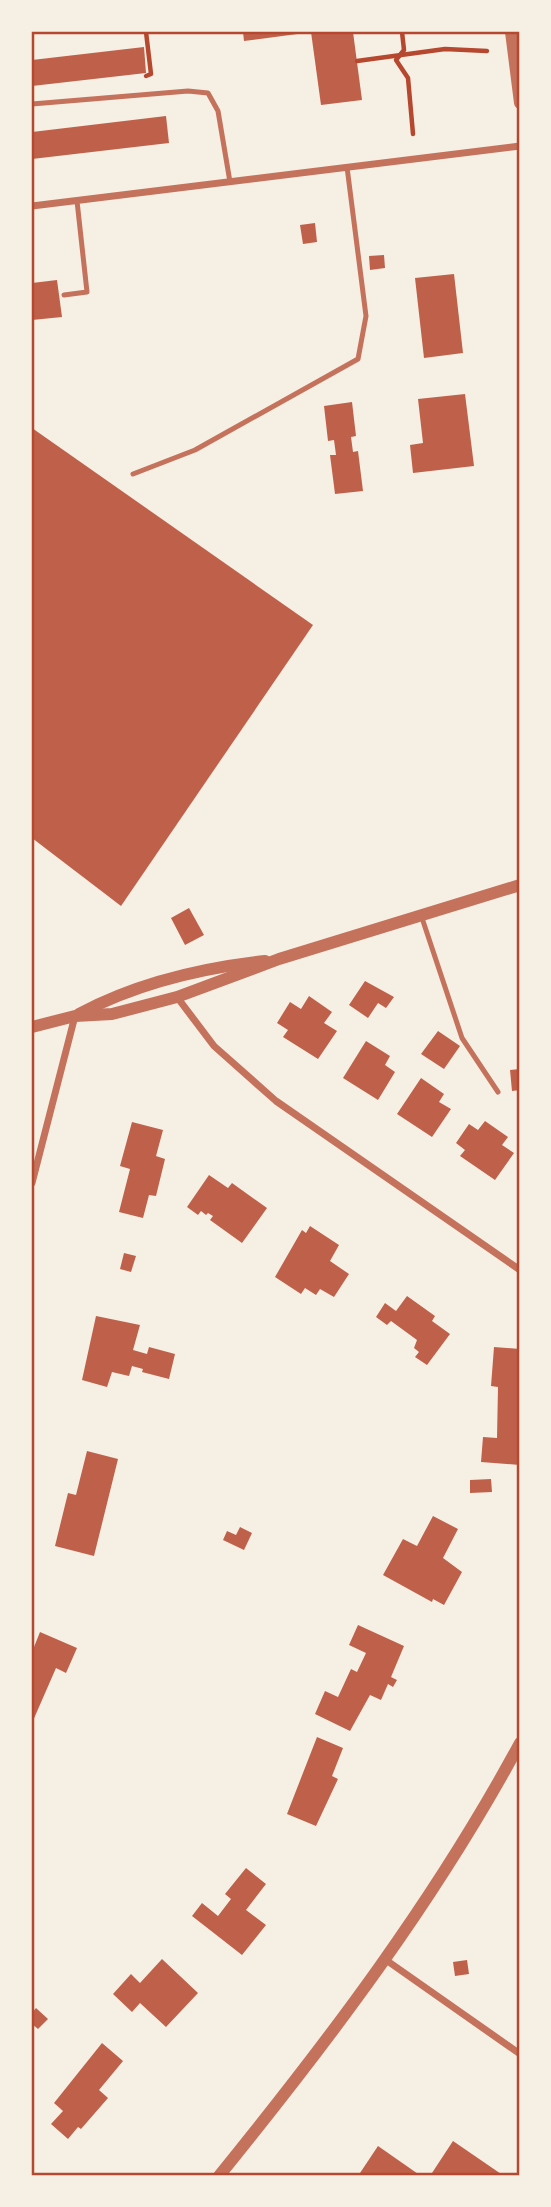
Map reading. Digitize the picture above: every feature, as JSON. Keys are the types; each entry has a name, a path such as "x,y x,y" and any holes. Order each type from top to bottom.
{"street":[{"path":"511,32 520,103"},
{"path":"32,206 520,146"},
{"path":"32,1027 75,1016 112,1014 177,997 279,959 520,884"},
{"path":"32,1183 75,1016 109,998 220,966 279,959"},
{"path":"177,997 214,1046 276,1101 520,1270"},
{"path":"219,2175 318,2054 386,1960 487,1804 520,1744"},
{"path":"386,1960 520,2054"}],"lane":[{"path":"32,104 188,91 208,93 218,111 230,182"},
{"path":"133,474 195,450 261,416 358,359 366,316 346,167"},
{"path":"64,295 87,292 76,201"},
{"path":"421,915 462,1038 498,1092"}],"path":[{"path":"135,77 151,74 146,32"},
{"path":"402,32 404,50 396,60 408,78 414,134"},
{"path":"357,61 445,49 487,51"}],"building":[{"path":"243,32 305,32 305,33 244,41"},
{"path":"311,32 353,32 362,100 321,105"},
{"path":"144,47 146,73 32,86 32,60"},
{"path":"166,116 169,143 32,159 32,132"},
{"path":"315,223 317,242 303,244 300,225"},
{"path":"384,255 385,268 370,270 369,256"},
{"path":"454,274 463,353 424,358 415,278"},
{"path":"57,280 62,317 32,320 32,283"},
{"path":"465,394 474,466 413,473 410,445 423,443 418,399"},
{"path":"352,402 356,436 351,437 353,452 358,451 363,491 335,494 330,455 336,455 334,440 328,441 324,406"},
{"path":"32,428 313,625 121,906 32,838"},
{"path":"189,908 204,935 185,945 171,918"},
{"path":"365,981 394,997 386,1008 378,1003 368,1018 349,1005"},
{"path":"309,996 332,1012 324,1023 337,1031 318,1059 283,1037 288,1030 277,1023 290,1002 301,1009"},
{"path":"438,1031 460,1046 444,1069 421,1054"},
{"path":"366,1041 390,1056 385,1065 395,1072 378,1100 343,1078"},
{"path":"520,1069 520,1090 512,1091 510,1070"},
{"path":"421,1078 444,1094 439,1102 451,1109 432,1137 397,1114"},
{"path":"485,1121 508,1137 502,1145 514,1153 495,1180 460,1156 465,1150 456,1143 469,1124 478,1130"},
{"path":"132,1122 163,1130 156,1156 165,1159 156,1196 149,1195 143,1218 119,1212 130,1169 120,1166"},
{"path":"209,1175 228,1188 232,1183 267,1208 242,1243 210,1220 213,1216 201,1211 198,1215 187,1207"},
{"path":"310,1226 339,1245 330,1261 349,1274 334,1297 320,1289 316,1295 305,1288 301,1294 275,1277 302,1230 306,1233"},
{"path":"124,1253 136,1256 131,1272 120,1269"},
{"path":"407,1296 435,1316 432,1321 450,1334 427,1365 415,1357 419,1352 414,1348 417,1340 391,1321 387,1325 376,1317 385,1303 396,1311"},
{"path":"96,1316 140,1325 133,1350 147,1354 149,1347 175,1354 169,1379 142,1372 143,1369 132,1366 129,1376 112,1372 107,1387 82,1380"},
{"path":"494,1347 520,1349 520,1465 481,1462 483,1437 497,1438 498,1387 491,1386"},
{"path":"87,1451 118,1459 94,1556 55,1546 68,1493 76,1495"},
{"path":"491,1479 492,1492 470,1493 470,1480"},
{"path":"433,1516 458,1529 443,1558 462,1572 444,1605 433,1599 432,1602 383,1575 403,1539 417,1546"},
{"path":"240,1527 252,1533 244,1550 223,1540 227,1531 236,1535"},
{"path":"358,1625 404,1646 391,1677 397,1680 393,1687 388,1684 381,1700 370,1695 350,1731 315,1714 325,1691 338,1697 351,1669 357,1672 366,1653 349,1645"},
{"path":"40,1632 77,1648 66,1673 56,1668 32,1723 32,1645 34,1647"},
{"path":"317,1737 343,1748 332,1776 338,1779 316,1826 287,1814"},
{"path":"246,1868 266,1884 246,1910 266,1925 242,1955 192,1916 202,1903 218,1916 231,1899 225,1894"},
{"path":"162,1959 198,1993 166,2027 140,2003 132,2012 113,1994 131,1974 140,1983"},
{"path":"467,1960 469,1974 455,1976 453,1962"},
{"path":"36,2008 48,2019 38,2029 32,2024 32,2013"},
{"path":"102,2043 123,2061 99,2090 108,2098 81,2129 78,2127 68,2139 51,2124 63,2111 54,2103"},
{"path":"453,2141 504,2176 430,2176"},
{"path":"378,2146 421,2176 358,2176"}]}
